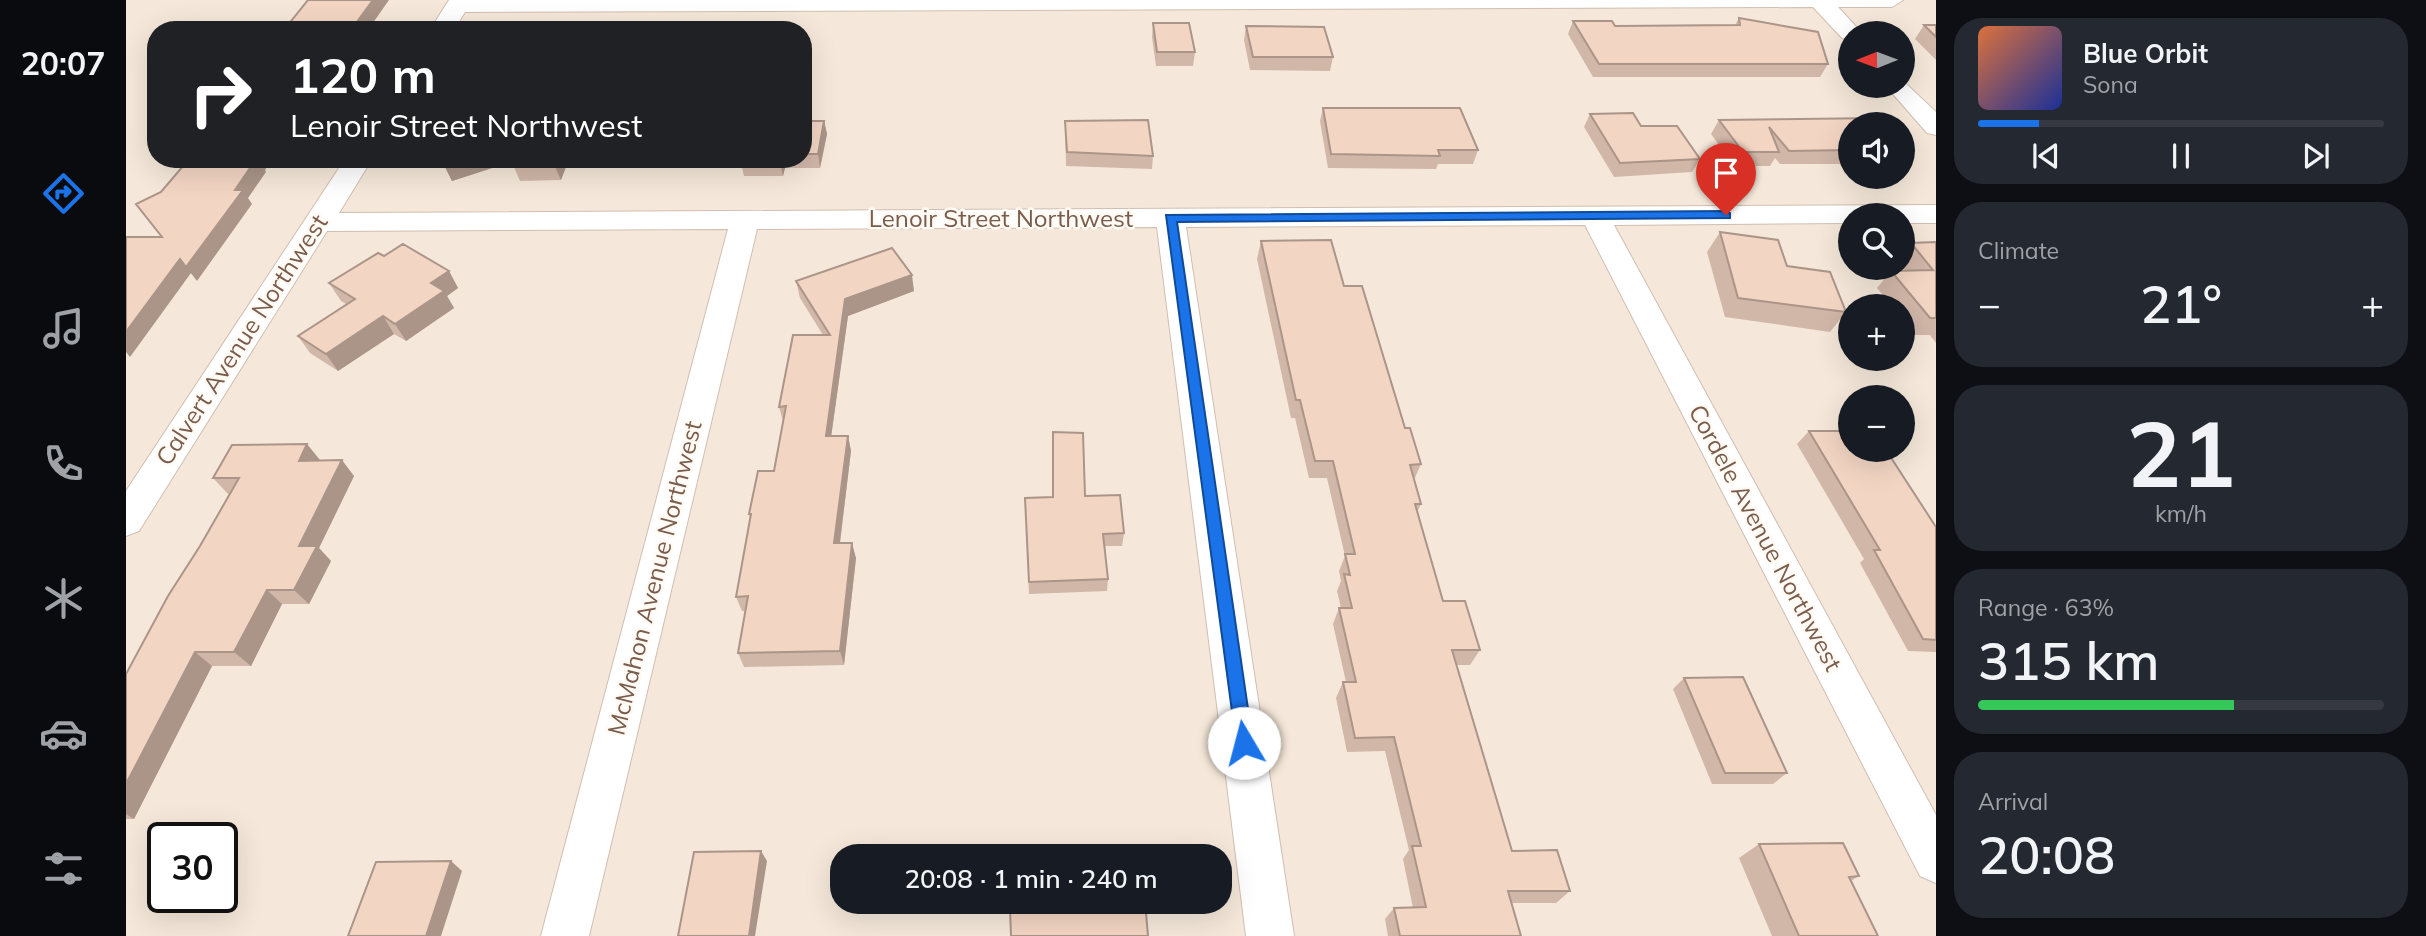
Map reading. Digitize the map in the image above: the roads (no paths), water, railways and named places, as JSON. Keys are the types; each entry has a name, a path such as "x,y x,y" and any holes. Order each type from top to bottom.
{"street":[{"path":"1819,0 1839,21"},
{"path":"448,21 459,3 1892,0"},
{"path":"1909,98 1936,127"},
{"name":"Calvert Avenue Northwest","path":"126,521 353,168"},
{"name":"Lenoir Street Northwest","path":"318,222 1936,215"},
{"name":"Cordele Avenue Northwest","path":"1595,216 1936,860"},
{"path":"1170,218 1270,936"},
{"name":"McMahon Avenue Northwest","path":"565,936 745,220"}]}
